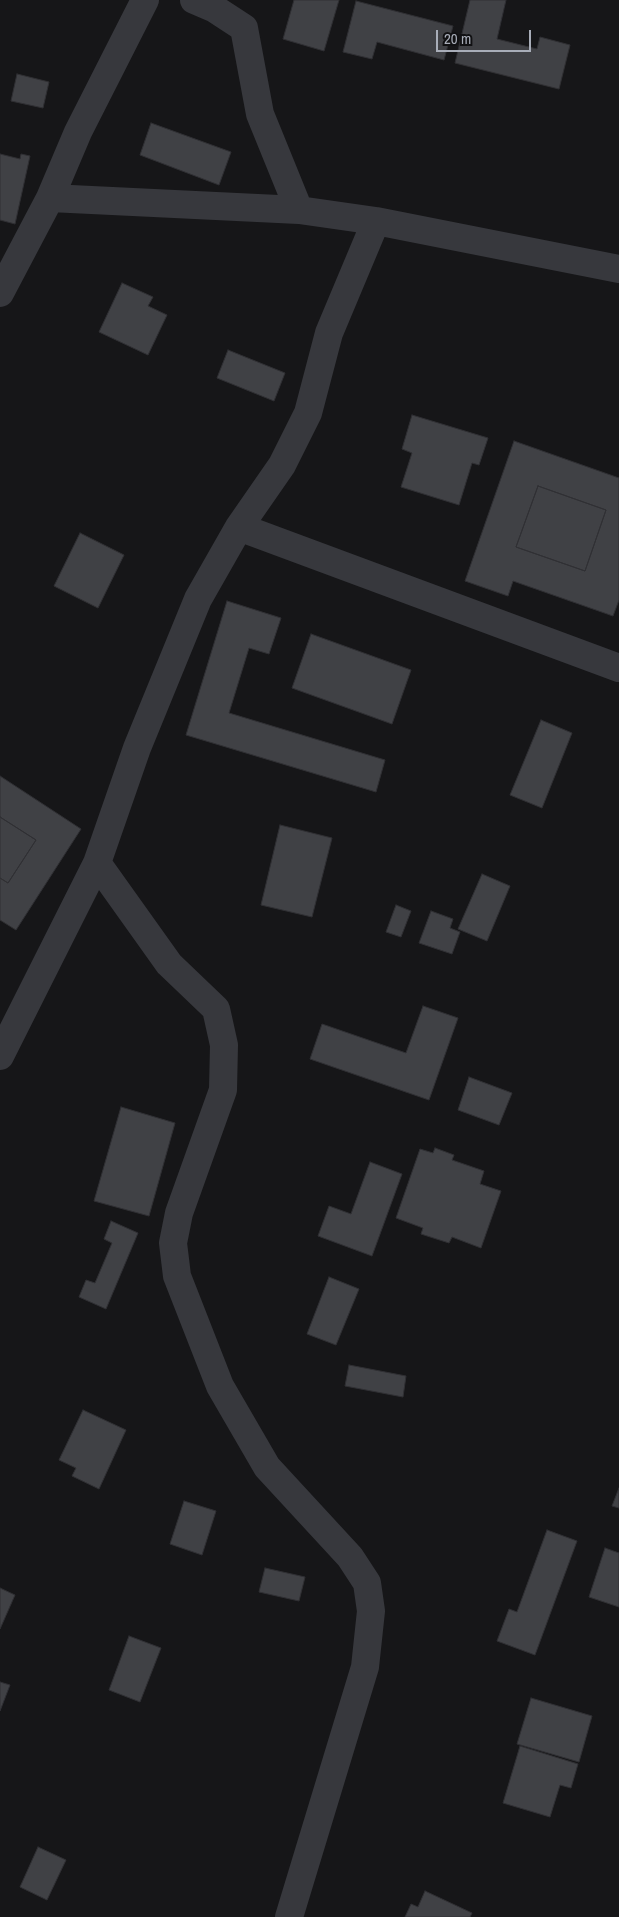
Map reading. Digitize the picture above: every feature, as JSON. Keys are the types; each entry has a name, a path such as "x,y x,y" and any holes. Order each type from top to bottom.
{"street":[{"path":"0,293 50,198 78,132 145,0"},
{"path":"194,0 215,8 244,28 260,114 299,210"},
{"path":"50,198 299,210 376,221 619,269"},
{"path":"0,1056 97,863 137,748 198,599 238,527 282,465 308,413 329,333 376,221"},
{"path":"238,527 619,668"},
{"path":"97,863 169,964 216,1009 224,1045 223,1090 179,1213 174,1243 177,1276 220,1386 267,1467 350,1557 367,1583 371,1611 365,1666 289,1917"}],"building":[{"path":"294,0 339,0 324,51 283,39"},
{"path":"470,0 506,0 497,39 537,49 540,37 570,45 559,89 455,63"},
{"path":"356,1 453,26 444,60 377,42 372,59 343,52"},
{"path":"17,74 49,82 43,108 11,101"},
{"path":"151,123 231,152 219,185 140,155"},
{"path":"0,154 20,159 21,154 30,156 15,224 0,220"},
{"path":"122,283 153,297 148,306 167,315 148,355 99,332"},
{"path":"228,350 285,373 274,401 217,378"},
{"path":"412,415 488,438 479,465 472,463 459,505 401,487 412,453 402,449"},
{"path":"514,441 619,478 619,600 613,616 513,581 508,596 465,581","holes":["538,486 606,510 585,571 516,547"]},
{"path":"538,486 606,510 585,571 516,547"},
{"path":"80,533 124,555 98,608 54,586"},
{"path":"227,601 281,618 269,654 249,648 229,713 385,760 376,792 186,735"},
{"path":"311,634 411,670 392,724 292,688"},
{"path":"541,720 572,733 542,808 510,795"},
{"path":"0,776 81,829 16,930 0,920 0,878 8,883 36,840 0,817"},
{"path":"0,817 36,840 8,883 0,878"},
{"path":"280,825 332,838 312,917 261,905"},
{"path":"482,874 510,886 487,941 458,929"},
{"path":"396,905 411,911 401,937 386,932"},
{"path":"431,911 453,919 450,928 460,932 452,954 419,943"},
{"path":"423,1006 458,1018 429,1100 310,1059 322,1024 406,1053"},
{"path":"469,1077 512,1093 499,1125 458,1110"},
{"path":"121,1107 175,1123 149,1216 94,1201"},
{"path":"435,1148 454,1155 452,1160 484,1171 480,1184 501,1191 481,1248 452,1237 449,1243 421,1234 423,1228 396,1218 420,1149 433,1153"},
{"path":"370,1162 402,1174 372,1256 318,1236 329,1206 351,1214"},
{"path":"111,1221 138,1233 106,1309 79,1297 86,1280 95,1283 112,1243 104,1239"},
{"path":"329,1277 359,1289 336,1345 307,1334"},
{"path":"349,1365 406,1376 403,1397 345,1386"},
{"path":"83,1410 126,1430 99,1489 72,1476 76,1468 59,1460"},
{"path":"619,1488 619,1508 612,1506"},
{"path":"184,1501 216,1511 202,1555 170,1544"},
{"path":"547,1530 577,1541 535,1655 497,1641 509,1609 517,1612"},
{"path":"605,1548 619,1553 619,1607 589,1597"},
{"path":"265,1568 305,1577 299,1601 259,1592"},
{"path":"0,1588 15,1595 0,1629"},
{"path":"129,1636 161,1648 140,1702 109,1690"},
{"path":"0,1682 10,1685 0,1711"},
{"path":"531,1698 592,1716 579,1762 517,1744"},
{"path":"520,1746 578,1764 571,1788 560,1785 550,1817 503,1803"},
{"path":"38,1847 66,1860 47,1900 20,1887"},
{"path":"425,1891 472,1913 470,1917 405,1917 411,1904 418,1907"}]}
